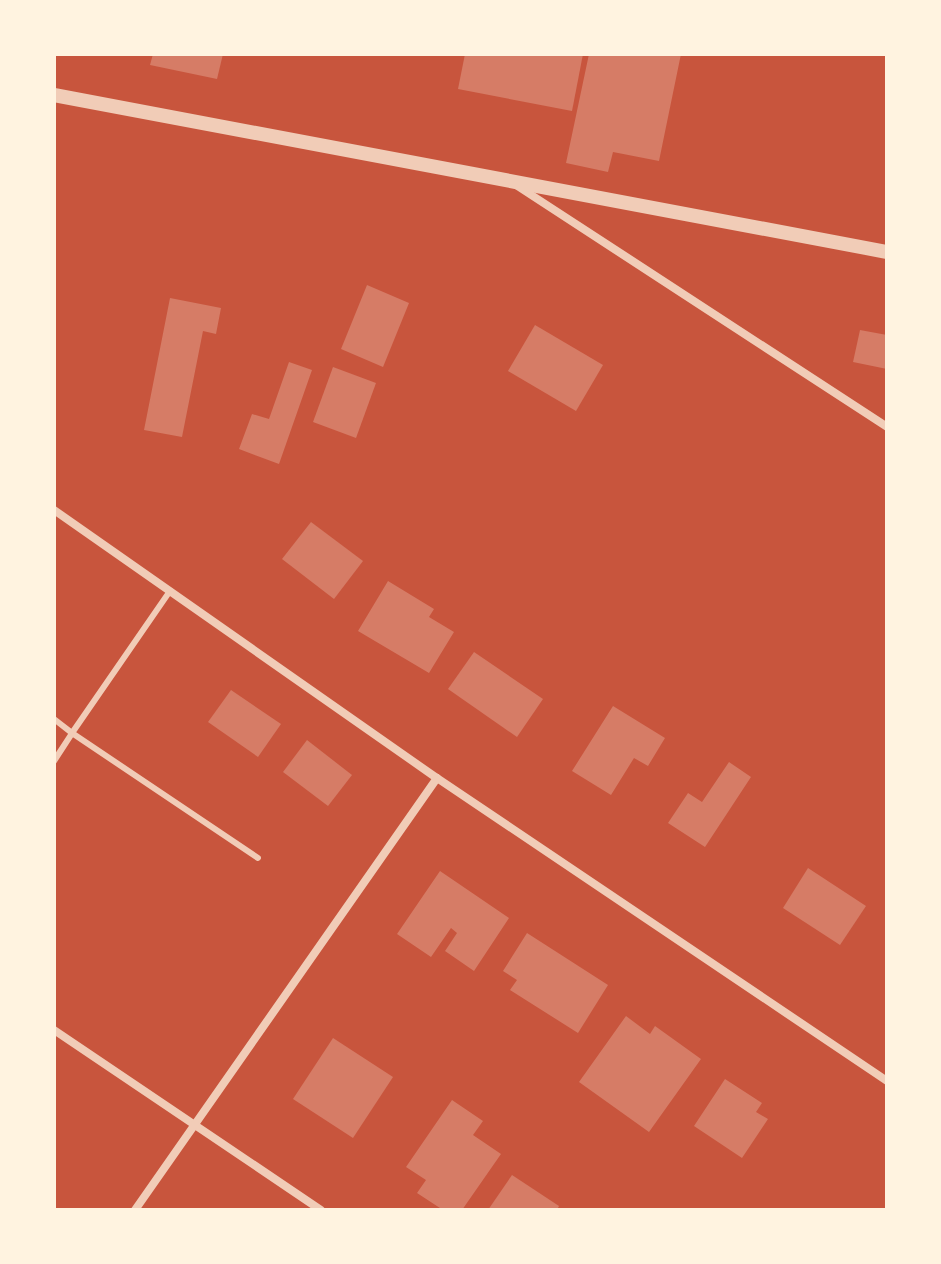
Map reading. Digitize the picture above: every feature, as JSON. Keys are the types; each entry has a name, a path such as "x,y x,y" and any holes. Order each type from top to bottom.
{"street":[{"path":"54,95 887,252"},
{"path":"508,181 887,427"},
{"path":"54,510 437,778 887,1081"},
{"path":"135,1210 437,778"},
{"path":"54,1030 321,1210"}],"lane":[{"path":"54,761 170,591"},
{"path":"54,719 258,858"}],"building":[{"path":"153,54 223,54 217,79 150,65"},
{"path":"465,54 583,54 572,111 458,89"},
{"path":"589,54 681,54 659,161 613,152 608,172 566,163"},
{"path":"367,285 409,303 383,367 341,349"},
{"path":"170,298 221,308 216,334 203,331 182,437 144,430"},
{"path":"535,325 603,365 576,411 508,371"},
{"path":"860,330 887,335 887,369 853,362"},
{"path":"289,362 312,370 279,464 239,449 252,414 269,419"},
{"path":"333,367 376,383 356,438 313,422"},
{"path":"311,522 363,561 334,599 282,559"},
{"path":"388,581 434,609 429,617 454,632 429,673 358,631"},
{"path":"474,652 543,699 517,737 448,689"},
{"path":"231,690 281,724 258,757 208,722"},
{"path":"613,706 665,738 648,766 634,758 611,795 572,771"},
{"path":"307,740 352,775 328,806 283,772"},
{"path":"729,762 751,777 705,847 668,823 688,793 702,802"},
{"path":"808,868 866,906 840,945 783,908"},
{"path":"440,871 509,918 474,971 445,951 457,933 451,928 431,957 397,934"},
{"path":"527,933 608,985 578,1033 510,990 517,980 503,971"},
{"path":"626,1016 650,1034 655,1026 701,1059 649,1132 579,1082"},
{"path":"333,1038 393,1077 353,1138 293,1099"},
{"path":"725,1079 762,1103 756,1112 768,1119 742,1158 694,1126"},
{"path":"452,1100 483,1121 473,1135 501,1154 462,1210 443,1210 417,1193 426,1180 406,1167"},
{"path":"512,1175 559,1206 557,1210 488,1210"}]}
